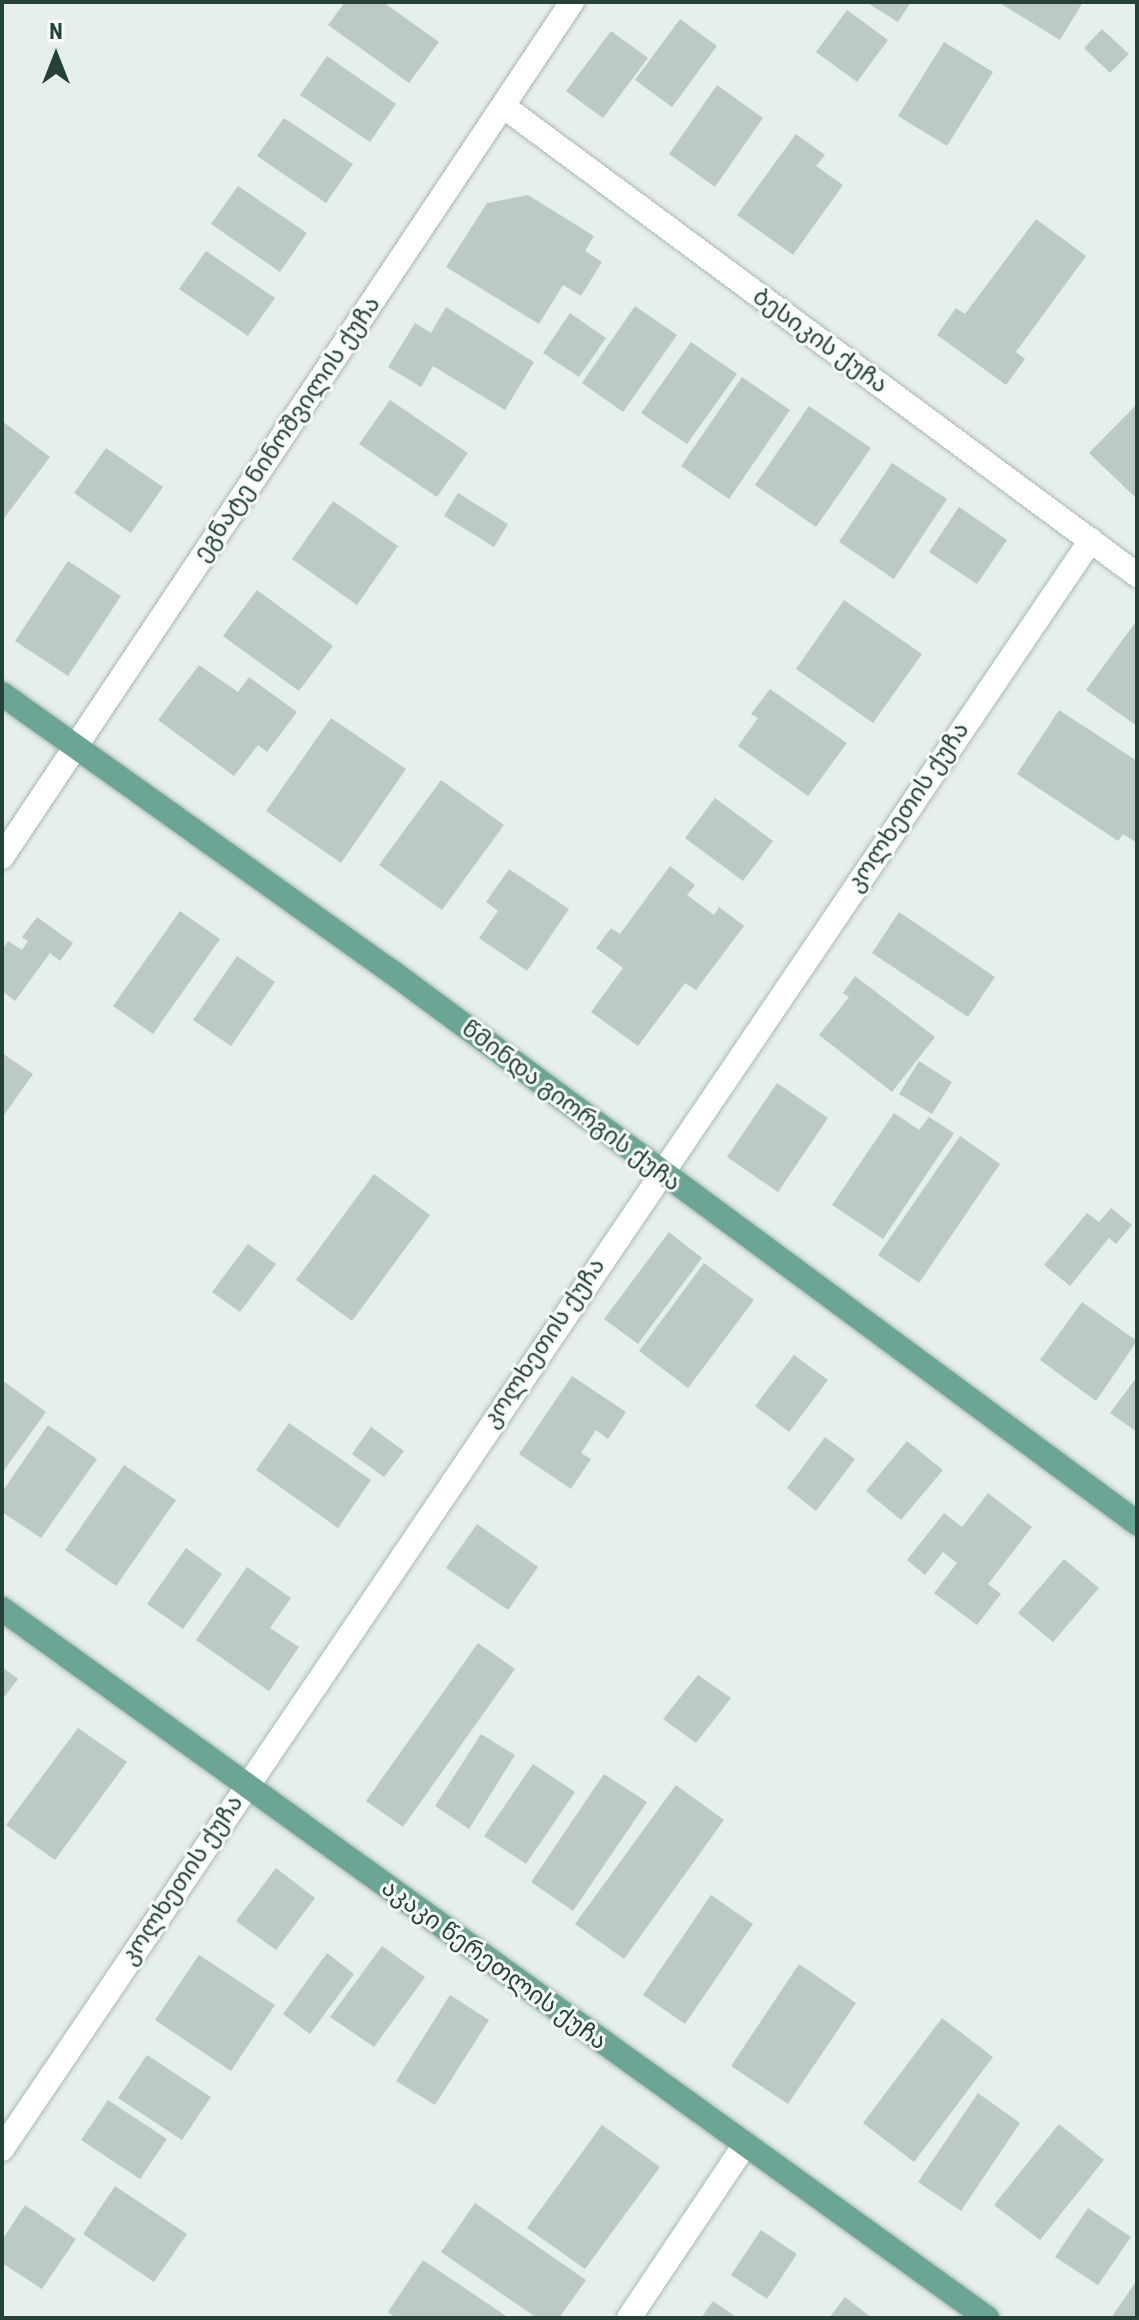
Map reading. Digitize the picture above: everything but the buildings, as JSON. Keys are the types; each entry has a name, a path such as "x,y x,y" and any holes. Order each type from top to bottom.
{"main road":[{"name":"წმინდა გიორგის ქუჩა","path":"2,694 392,972 1137,1523"},
{"name":"აკაკი წერეთლის ქუჩა","path":"2,1609 987,2318"}],"street":[{"name":"ეგნატე ნინოშვილის ქუჩა","path":"2,857 572,2"},
{"name":"ბესიკის ქუჩა","path":"503,106 1137,575"},
{"name":"კოლხეთის ქუჩა","path":"2,2149 660,1172 1091,540"},
{"path":"629,2318 744,2146"}]}
